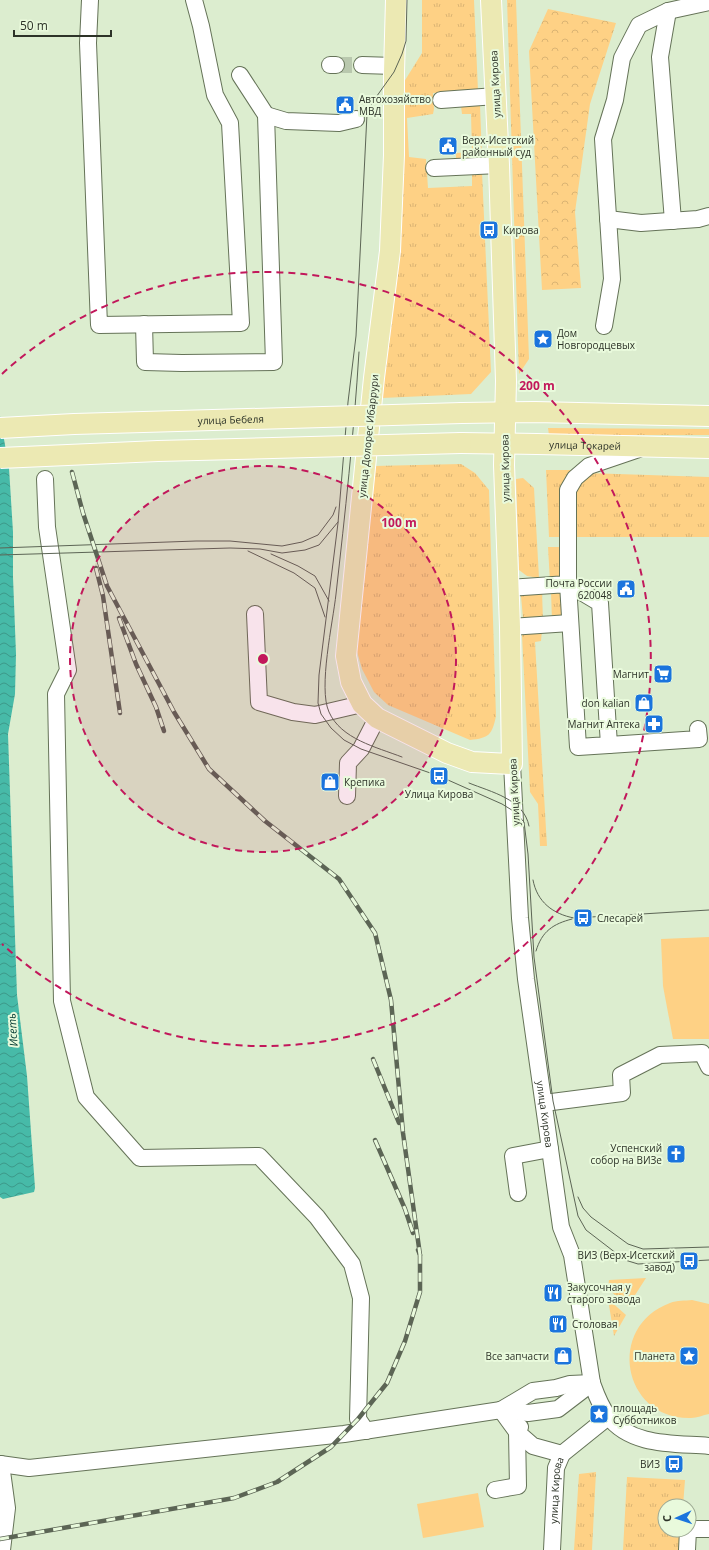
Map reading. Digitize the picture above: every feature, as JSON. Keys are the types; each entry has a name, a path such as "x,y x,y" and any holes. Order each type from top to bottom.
{"main road":[{"name":"улица Долорес Ибаррури","path":"396,0 394,155 390,251 374,378 346,656 351,682 362,704 377,718 447,753 472,762 500,765 512,764"},
{"name":"улица Кирова","path":"491,0 499,165 506,381 504,444 510,627 512,764"},
{"name":"улица Бебеля","path":"0,428 74,424 505,412"},
{"path":"505,412 709,416"},
{"name":"улица Токарей","path":"0,458 158,451 461,444 709,448"}],"street":[{"path":"90,0 88,43 99,325 240,323 230,123 215,95 201,26 194,0"},
{"path":"604,326 612,279 603,139 615,100 622,58 638,25 668,10 709,2"},
{"path":"668,10 660,57 673,222"},
{"path":"362,65 394,66"},
{"path":"144,324 145,362 274,362 266,115 240,75"},
{"path":"441,100 496,96"},
{"path":"266,115 286,121 339,123 356,119"},
{"path":"434,168 499,165"},
{"path":"608,219 641,223 673,222 709,216"},
{"path":"646,446 588,466 574,478 568,490 568,584 578,747 699,739 698,729"},
{"path":"45,479 47,527 68,670 56,694 62,1001 86,1097 140,1158 259,1156 317,1216 352,1264 361,1298 358,1419 366,1430"},
{"path":"508,588 568,584 600,603 609,745"},
{"path":"255,614 259,702 293,712 315,715 362,704"},
{"path":"510,627 570,623"},
{"path":"347,796 348,763 361,749 377,718"},
{"name":"улица Кирова","path":"512,764 520,918 526,979 561,1227 572,1255 592,1382 598,1399 608,1417 562,1454 556,1468 552,1550"},
{"path":"544,1103 622,1092 621,1075 660,1055 702,1052 709,1067"},
{"path":"518,1193 513,1156 550,1149"},
{"path":"501,1410 533,1391 556,1388 570,1384 592,1382"},
{"path":"2,1550 6,1508 1,1464 29,1468 366,1430 501,1410 528,1413 558,1409 592,1382"},
{"path":"495,1490 518,1486 517,1432 533,1406 533,1391"},
{"path":"501,1410 517,1432 533,1446 562,1454"},
{"path":"608,1417 625,1432 654,1442 709,1446"},
{"path":"697,1529 709,1529"},
{"path":"687,1550 688,1538"}],"green space":[{"path":"422,0 474,0 478,91 433,93 433,114 407,118 409,157 426,159 428,188 472,186 472,173 482,172 491,372 471,394 382,398 403,168 402,85 422,53"},
{"path":"507,0 516,0 529,359 519,374"},
{"path":"548,9 616,23 590,104 575,212 581,288 542,290 529,51"},
{"path":"480,105 482,158 456,159 456,153 472,152 471,114 462,114 461,106"},
{"path":"548,428 709,429 709,435 549,435"},
{"path":"461,464 475,473 489,490 496,716 493,727 486,737 470,740 388,705 374,692 362,669 356,648 374,466"},
{"path":"546,470 578,470 562,537 549,537"},
{"path":"587,473 709,477 709,537 573,537 572,504 577,489"},
{"path":"523,478 534,488 539,578 527,576 519,570 516,479"},
{"path":"548,547 562,547 563,576 550,582"},
{"path":"542,591 543,621 523,618 521,596 525,593"},
{"path":"551,592 557,592 563,595 563,616 552,621"},
{"path":"542,630 541,641 535,642 547,846 540,846 538,804 530,792 522,635"},
{"path":"709,937 709,1039 673,1039 663,986 661,939"},
{"path":"646,1278 628,1306 608,1289 609,1280"},
{"path":"608,1299 626,1315 614,1336"},
{"path":"692,1300 709,1304 709,1414 696,1418 668,1415 650,1404 637,1389 631,1370 630,1350 636,1331 649,1315 670,1303"},
{"path":"596,1472 592,1550 574,1550 579,1474"},
{"path":"627,1477 685,1480 684,1498 657,1498 657,1538 681,1538 680,1550 623,1550"},
{"path":"478,1493 484,1527 423,1538 417,1504"}],"water":[{"name":"Исеть","path":"0,416 9,468 13,532 16,654 15,694 8,734 17,995 27,1076 35,1188 34,1192 3,1199 0,1197"}],"tunnel":[{"path":"336,65 362,65"}],"tram line":[{"path":"407,0 406,41 402,54 394,72 374,100 367,114 356,336 348,402 338,523 319,675 318,703 321,714 331,728 344,740 361,749 439,776 502,804 515,812 524,822 528,854 534,957 553,1101 578,1216 586,1230 625,1260 638,1264 709,1260"},
{"path":"359,352 355,413 346,504 336,594 327,654 325,687 326,701 329,712 342,729 360,741 402,757"},
{"path":"0,548 196,541 230,541 282,546 302,542 318,535 333,515 336,507"},
{"path":"0,555 230,548 260,549 282,553 305,550 319,545 338,522"},
{"path":"248,551 294,573 315,588 325,617"},
{"path":"271,554 298,566 315,576 329,601"},
{"path":"469,783 496,793 514,803 521,809 529,826"},
{"path":"533,880 538,895 547,906 559,913 574,918 709,910"},
{"path":"536,951 541,938 549,929 559,923 572,919"},
{"path":"578,1197 583,1208 591,1217 628,1244 643,1249 709,1247"}],"railway":[{"path":"72,472 83,513 107,586 174,712 209,769 265,821 339,879 375,933 391,1000 403,1133 420,1255"},
{"path":"96,568 103,596 120,713"},
{"path":"119,618 136,664 156,707 164,731"},
{"path":"373,1059 399,1123"},
{"path":"375,1140 405,1209 413,1233"},
{"path":"0,1539 234,1498 277,1482 331,1447 358,1419 387,1383 405,1341 420,1292 420,1255 418,1250"}],"place":[{"name":"Автохозяйство МВД","path":"345,105"},
{"name":"Верх-Исетский районный суд","path":"448,146"},
{"name":"Кирова","path":"489,230"},
{"name":"Дом Новгородцевых","path":"543,339"},
{"name":"Почта России 620048","path":"626,589"},
{"name":"Магнит","path":"663,674"},
{"name":"don kalian","path":"644,703"},
{"name":"Магнит Аптека","path":"654,724"},
{"name":"Улица Кирова","path":"439,776"},
{"name":"Крепика","path":"330,782"},
{"name":"Слесарей","path":"583,918"},
{"name":"Успенский собор на ВИЗе","path":"676,1154"},
{"name":"ВИЗ (Верх-Исетский завод)","path":"689,1261"},
{"name":"Закусочная у старого завода","path":"553,1293"},
{"name":"Столовая","path":"558,1324"},
{"name":"Все запчасти","path":"563,1356"},
{"name":"Планета","path":"689,1356"},
{"name":"площадь Субботников","path":"599,1414"},
{"name":"ВИЗ","path":"674,1464"}]}
